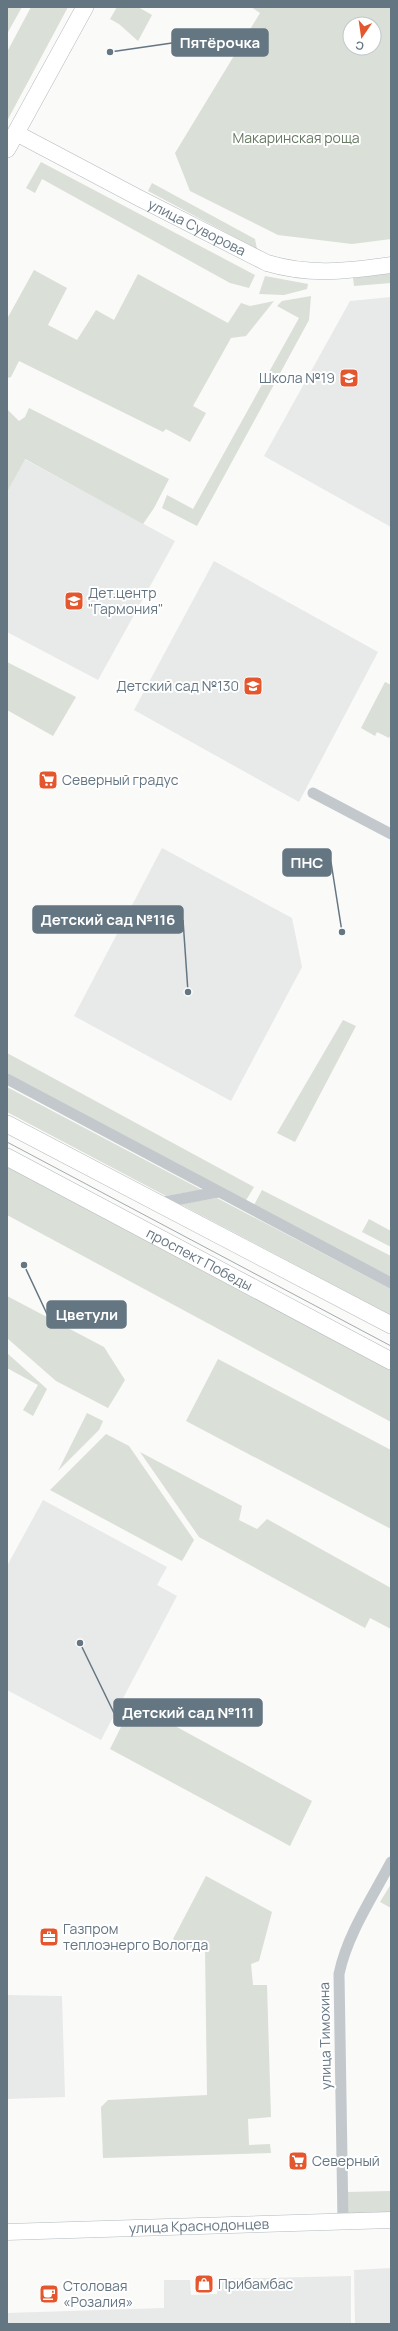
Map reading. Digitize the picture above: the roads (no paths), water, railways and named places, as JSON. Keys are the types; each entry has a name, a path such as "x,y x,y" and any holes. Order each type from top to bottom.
{"main road":[{"path":"7,149 85,7"},
{"name":"улица Суворова","path":"16,133 138,198 267,263 290,270 324,272 391,265"},
{"path":"7,1124 391,1325"},
{"name":"проспект Победы","path":"7,1157 391,1362"},
{"name":"улица Краснодонцев","path":"7,2232 391,2220"}],"street":[{"path":"313,793 391,834"},
{"path":"7,1079 391,1283"},
{"path":"159,1203 218,1192"},
{"name":"улица Тимохина","path":"343,2222 339,1974 342,1958 354,1931 391,1862"}],"tram line":[{"path":"7,1142 391,1346"}],"place":[{"name":"Пятёрочка","path":"110,52"},
{"name":"Школа №19","path":"349,378"},
{"name":"Дет.центр \"Гармония\"","path":"74,601"},
{"name":"Детский сад №130","path":"253,686"},
{"name":"Северный градус","path":"48,780"},
{"name":"ПНС","path":"342,932"},
{"name":"Детский сад №116","path":"188,992"},
{"name":"Цветули","path":"24,1265"},
{"name":"Детский сад №111","path":"80,1643"},
{"name":"Газпром теплоэнерго Вологда","path":"49,1937"},
{"name":"Северный","path":"298,2161"},
{"name":"Прибамбас","path":"204,2284"},
{"name":"Столовая «Розалия»","path":"49,2294"}],"park label":[{"name":"Макаринская роща","path":"296,138"}]}
